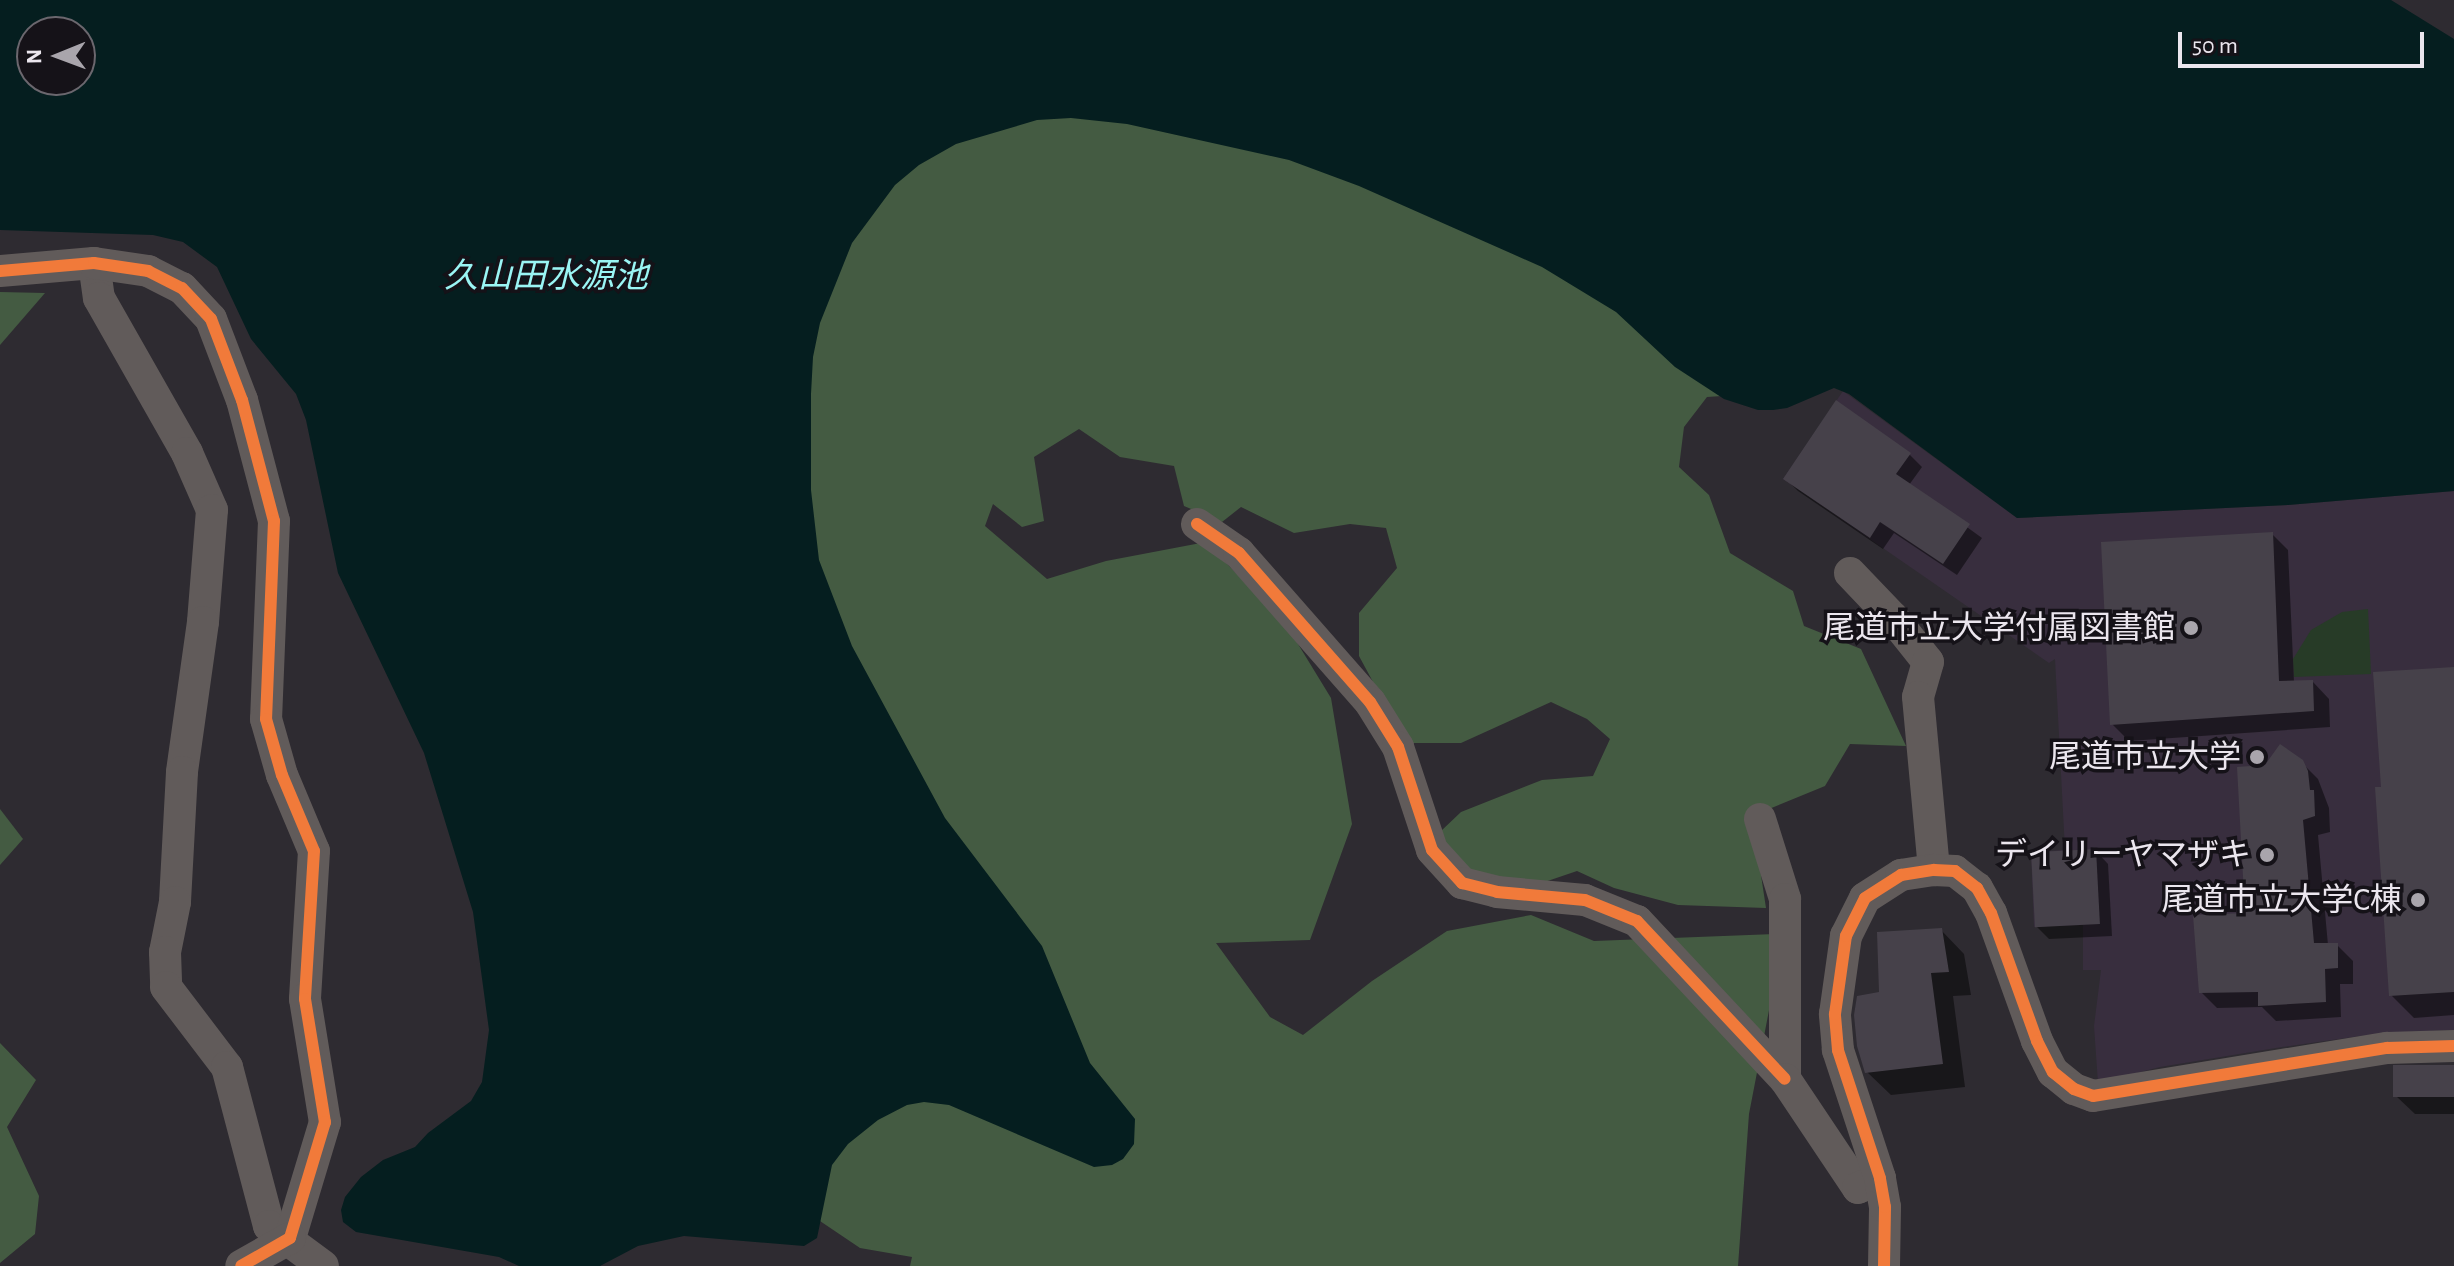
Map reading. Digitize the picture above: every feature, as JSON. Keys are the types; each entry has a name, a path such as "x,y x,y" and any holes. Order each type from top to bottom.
{"street":[{"path":"94,263 99,298 187,453 212,510 203,622 182,772 175,902 165,952 166,987 227,1067 269,1226 290,1238 323,1266"},
{"path":"0,271 94,263 148,271 182,288 211,319 242,400 274,521 266,719 282,775 314,851 305,999 325,1122 290,1238 241,1266"},
{"path":"1197,524 1239,553 1370,702 1398,747 1432,850 1462,883 1497,892 1585,900 1637,921 1785,1079 1858,1188 1880,1178"},
{"path":"1850,573 1893,618 1928,662 1918,697 1934,870"},
{"path":"1760,819 1785,899 1785,1079"},
{"path":"1884,1266 1885,1207 1880,1178 1838,1050 1835,1014 1846,936 1865,898 1901,875 1934,870 1955,871 1977,888 1991,913 2037,1041 2053,1072 2074,1089 2093,1096 2387,1048 2454,1046"}],"shaded area":[{"name":"尾道市立大学","path":"1843,391 2017,518 2288,505 2454,491 2454,1030 2382,1033 2282,1047 2160,1067 2098,1083 2094,1026 2101,970 2083,970 2083,925 2034,927 2031,852 2065,850 2055,659 2049,663 1783,479"},
{"path":"2368,609 2371,674 2294,677 2293,659 2311,630 2342,612"}],"green space":[{"path":"926,113 1331,124 1767,393 1707,397 1684,427 1679,467 1709,495 1730,553 1793,591 1804,626 1861,649 1906,746 1850,744 1825,786 1752,816 1766,908 1678,905 1614,888 1577,871 1500,897 1449,870 1441,831 1461,812 1542,780 1593,776 1610,739 1587,719 1551,702 1461,743 1406,743 1359,656 1359,613 1397,568 1386,528 1350,524 1294,533 1241,507 1222,522 1184,506 1174,466 1120,457 1079,429 1034,457 1044,521 1022,527 993,504 985,526 1047,579 1106,561 1206,542 1287,626 1331,698 1352,824 1310,940 1216,943 1270,1017 1303,1035 1372,981 1447,931 1531,915 1594,941 1775,934 1771,1000 1749,1114 1738,1266 910,1266 912,1257 860,1248 817,1219 797,1154 950,897 775,478 816,295"},
{"path":"0,292 45,293 0,345"},
{"path":"0,809 23,839 0,865"},
{"path":"0,1043 36,1080 7,1127 39,1196 35,1234 0,1263"}],"water":[{"name":"久山田水源池","path":"0,0 2391,0 2454,39 2454,491 2288,505 2017,518 1849,394 1834,388 1787,408 1773,410 1758,410 1724,399 1675,367 1616,312 1542,267 1359,186 1289,160 1127,124 1071,118 1037,120 956,144 919,165 895,185 852,243 820,323 813,357 811,394 811,490 819,560 852,646 945,818 1042,946 1090,1063 1135,1119 1134,1144 1123,1159 1112,1165 1094,1167 949,1105 924,1102 907,1105 878,1120 848,1144 832,1165 817,1238 804,1246 684,1236 638,1246 600,1266 519,1266 499,1257 356,1232 343,1222 341,1210 345,1197 361,1177 383,1160 415,1147 428,1133 471,1101 482,1082 489,1030 473,912 424,753 338,573 306,420 296,394 251,339 217,267 183,242 153,235 0,230"}],"building":[{"name":"尾道市立大学付属図書館","path":"1836,400 1911,453 1896,474 1970,524 1943,564 1880,522 1870,538 1783,479"},
{"name":"尾道市立大学付属図書館","path":"2273,532 2279,681 2313,680 2314,711 2110,725 2101,542"},
{"name":"尾道市立大学C棟","path":"2454,667 2454,992 2389,996 2375,787 2381,787 2373,672"},
{"path":"2280,744 2303,760 2310,790 2314,790 2315,816 2303,820 2314,943 2338,943 2338,968 2325,969 2326,1002 2258,1006 2258,992 2199,993 2193,915 2245,913 2237,767 2265,765"},
{"path":"2096,849 2100,924 2035,927 2031,852"},
{"path":"1942,928 1949,972 1931,973 1943,1064 1865,1073 1857,1046 1854,1015 1857,996 1879,992 1877,932"},
{"path":"2393,1065 2454,1065 2454,1097 2393,1097"}],"cycle path":[{"path":"0,271 94,263 148,271 182,288 211,319 242,400 274,521 266,719 282,775 314,851 305,999 325,1122 290,1238 241,1266"},
{"path":"1197,524 1239,553 1370,702 1398,747 1432,850 1462,883 1497,892 1585,900 1637,921 1785,1079"},
{"path":"1884,1266 1885,1207 1880,1178 1838,1050 1835,1014 1846,936 1865,898 1901,875 1934,870 1955,871 1977,888 1991,913 2037,1041 2053,1072 2074,1089 2093,1096 2387,1048 2454,1046"}],"place":[{"name":"尾道市立大学付属図書館","path":"2191,628"},
{"name":"尾道市立大学","path":"2257,757"},
{"name":"デイリーヤマザキ","path":"2267,855"},
{"name":"尾道市立大学C棟","path":"2418,900"}]}
